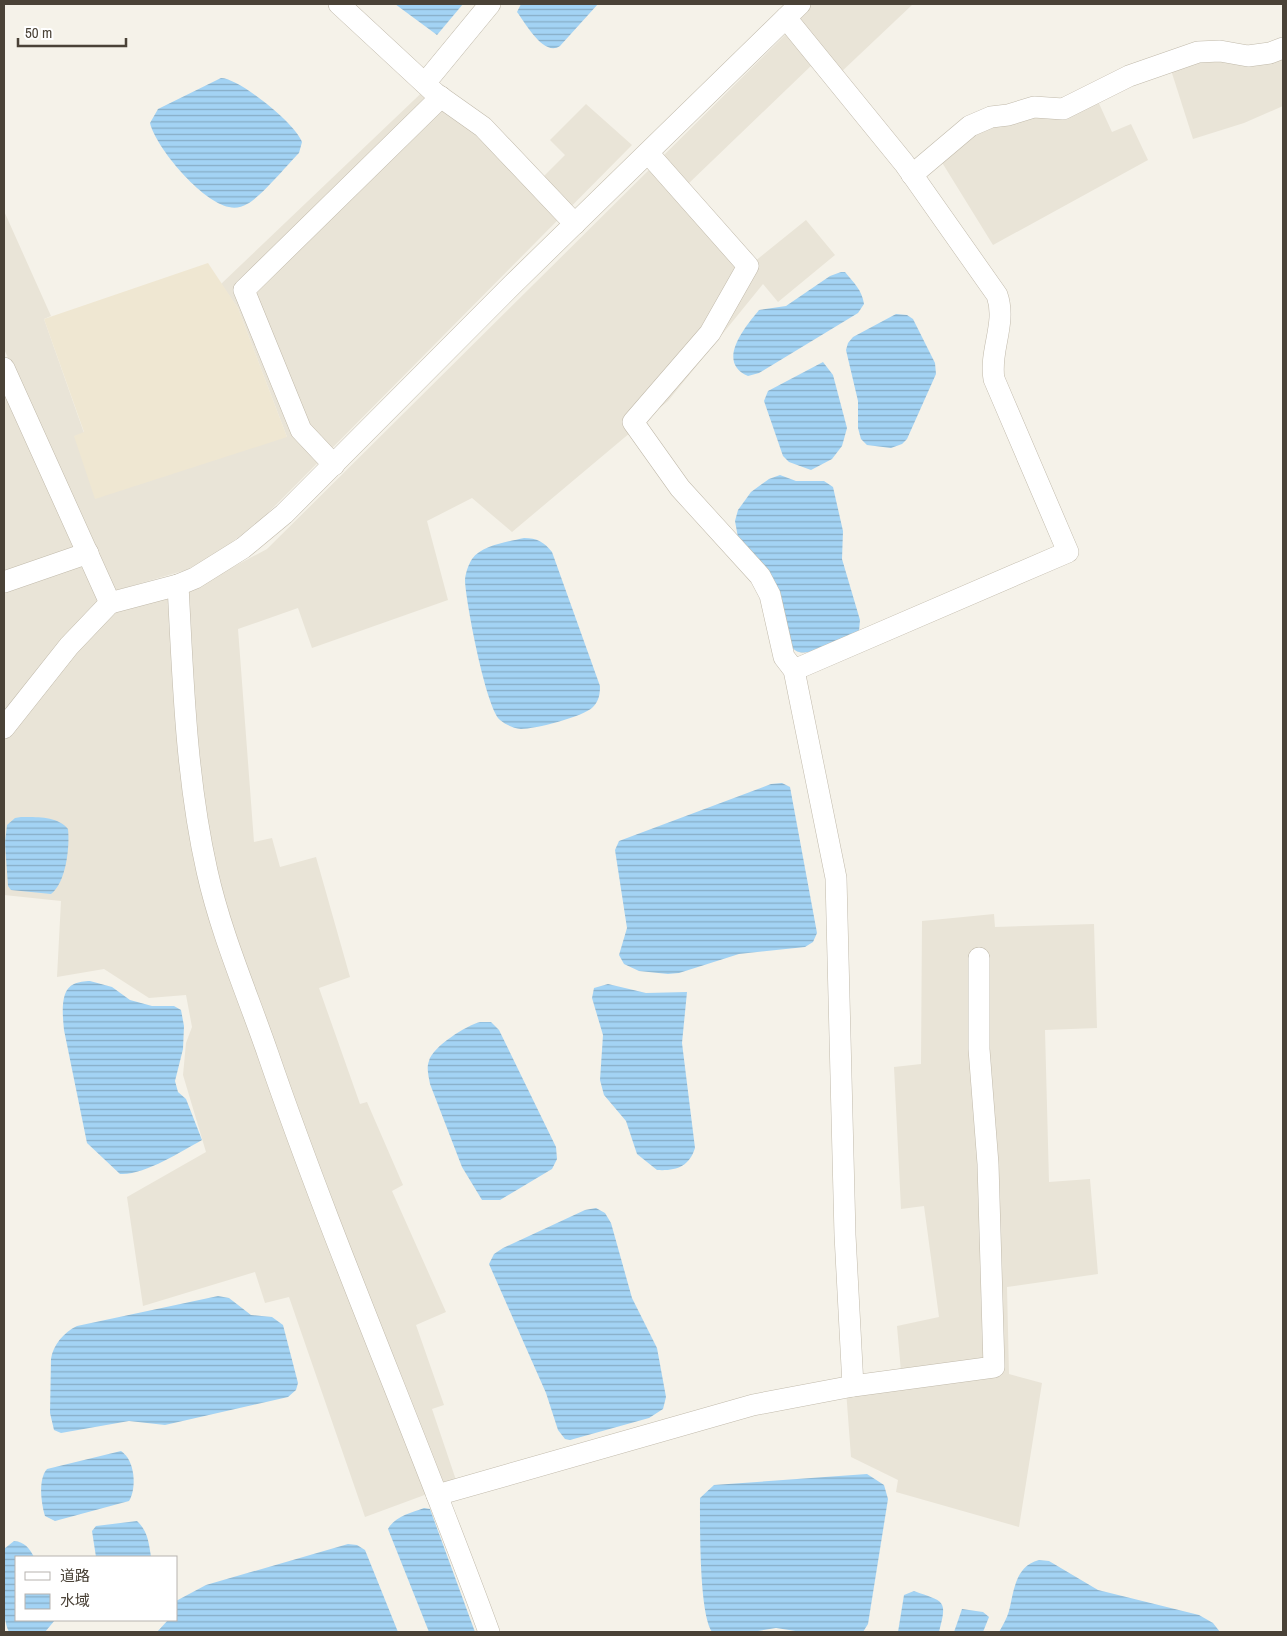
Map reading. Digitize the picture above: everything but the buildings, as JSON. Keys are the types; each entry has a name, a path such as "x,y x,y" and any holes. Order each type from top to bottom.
{"street":[{"path":"339,4 433,90 482,127 575,224"},
{"path":"334,465 301,430 244,290 433,90 490,4"},
{"path":"4,728 69,646 110,603 178,585 212,568 243,548 284,514 575,224 793,11 997,295 1002,312 992,363 994,379 1068,552 794,670"},
{"path":"912,175 970,126 980,120 1034,107 1063,109 1129,76 1198,52 1220,51 1248,56 1270,53 1283,48"},
{"path":"648,153 748,266 710,334 633,422 680,488 760,576 770,595 784,657 794,670 836,878 845,1235 853,1386"},
{"path":"4,368 110,603"},
{"path":"4,582 88,553"},
{"path":"178,585 187,731 206,869 217,910 245,995 308,1164 489,1632"},
{"path":"437,1494 721,1413 853,1386 994,1367 988,1164 979,1049 979,958"}],"shaded area":[{"path":"806,4 913,4 839,74 792,18"},
{"path":"786,34 814,63 687,185 754,262 806,220 835,255 778,302 763,284 668,401 512,532 472,498 427,521 448,600 312,648 298,608 238,629 254,842 272,838 280,867 316,857 350,977 319,988 360,1104 367,1102 403,1185 392,1191 446,1312 416,1325 444,1405 432,1409 457,1483 365,1517 289,1297 265,1303 255,1272 143,1306 127,1197 206,1152 183,1075 186,1043 192,1027 186,995 149,998 104,969 57,977 61,901 4,895 4,395 79,549 107,615 192,589 267,549"},
{"path":"1283,48 1283,106 1244,123 1193,139 1170,67"},
{"path":"435,80 542,178 565,155 550,140 586,104 632,145 261,520 215,555 186,570 114,591 4,349 4,211 51,316 44,319 84,433 75,436 287,437 238,308 221,284"},
{"path":"1096,97 1112,132 1131,124 1148,160 993,245 938,156 967,131"},
{"path":"208,263 238,308 287,437 95,499 74,436 84,432 44,319"},
{"path":"994,914 995,927 1094,924 1097,1028 1045,1030 1049,1182 1090,1179 1098,1274 1007,1287 1009,1374 1042,1383 1019,1527 896,1492 898,1480 851,1457 846,1390 902,1383 897,1326 939,1317 924,1206 901,1209 894,1067 921,1064 922,921"}],"water":[{"path":"395,4 463,4 437,35"},
{"path":"521,4 598,4 560,46 554,48 542,43 530,31 517,12"},
{"path":"221,78 240,85 266,103 289,124 302,142 299,153 266,188 253,200 236,208 218,203 194,185 161,146 150,123 158,109"},
{"path":"845,272 861,295 864,304 858,313 759,373 748,376 738,370 734,362 736,344 747,325 759,310 786,306 830,276"},
{"path":"896,314 907,315 913,319 935,363 936,374 907,439 902,444 891,448 867,445 861,439 858,428 858,401 846,350 848,343 853,337"},
{"path":"823,362 833,375 847,428 842,446 832,459 811,470 789,462 783,456 764,401 768,391"},
{"path":"780,475 796,481 824,481 833,487 843,531 842,559 860,620 859,631 812,651 796,651 788,642 739,543 735,521 738,510 751,492 769,479"},
{"path":"524,538 540,541 552,552 600,686 597,702 588,711 558,722 521,729 510,726 500,720 489,696 473,631 465,581 469,564 476,554 489,547"},
{"path":"782,783 790,787 817,933 813,942 805,947 739,954 679,973 668,974 639,971 624,964 619,955 627,928 615,850 619,841 771,784"},
{"path":"15,818 53,819 68,829 66,864 60,882 51,894 11,890 8,886 5,843 7,825"},
{"path":"90,981 112,987 130,1000 152,1006 174,1006 181,1010 184,1026 183,1049 175,1081 178,1092 186,1099 202,1140 162,1162 129,1174 120,1174 87,1143 64,1030 63,1005 66,992 74,984"},
{"path":"608,984 646,993 687,992 682,1043 695,1148 689,1160 676,1168 657,1170 637,1154 626,1121 604,1095 600,1080 603,1035 592,998 594,988"},
{"path":"480,1022 491,1022 499,1030 556,1147 557,1159 552,1169 500,1200 482,1200 462,1167 430,1084 428,1072 429,1061 436,1049 459,1032"},
{"path":"596,1208 605,1213 611,1223 632,1298 657,1348 666,1397 663,1409 649,1418 570,1440 565,1439 558,1430 546,1393 489,1264 494,1254 503,1248 585,1210"},
{"path":"218,1296 229,1298 251,1315 272,1317 283,1325 298,1383 296,1390 288,1397 165,1425 129,1421 61,1433 54,1430 50,1413 51,1359 57,1344 68,1332 77,1326"},
{"path":"121,1451 126,1455 132,1467 134,1482 129,1501 55,1521 45,1516 42,1505 41,1485 47,1469"},
{"path":"867,1474 884,1485 888,1499 868,1624 863,1632 802,1632 776,1628 752,1632 712,1632 708,1622 702,1588 700,1498 714,1485"},
{"path":"424,1508 430,1509 475,1632 429,1632 388,1529 399,1518"},
{"path":"137,1521 146,1533 151,1556 96,1556 92,1531 96,1526"},
{"path":"14,1541 26,1546 33,1556 15,1556 15,1621 54,1621 45,1632 9,1632 3,1603 4,1549"},
{"path":"348,1544 357,1545 365,1550 398,1632 157,1632 167,1621 178,1621 178,1600 206,1585"},
{"path":"1039,1560 1049,1561 1098,1590 1199,1615 1213,1623 1220,1632 999,1632 1008,1614 1014,1588 1020,1574 1031,1563"},
{"path":"914,1591 932,1597 941,1603 943,1613 939,1632 898,1632 904,1595"},
{"path":"962,1609 983,1612 989,1617 983,1632 954,1632"}]}
